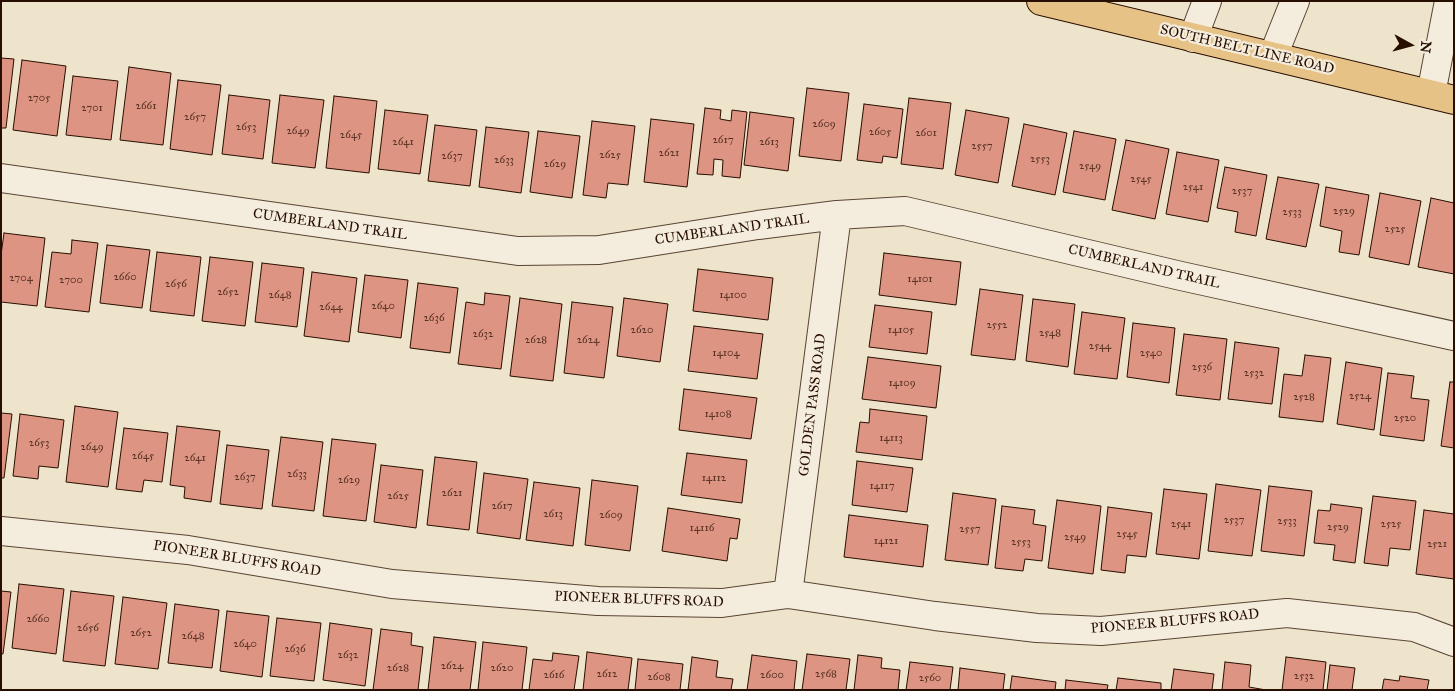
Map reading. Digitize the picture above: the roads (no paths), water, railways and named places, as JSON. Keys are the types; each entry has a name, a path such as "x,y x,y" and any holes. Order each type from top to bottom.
{"main road":[{"name":"SOUTH BELT LINE ROAD","path":"1041,1 1442,97"}],"street":[{"path":"1193,38 1208,1"},
{"path":"1274,56 1295,1"},
{"path":"1442,97 1449,1"},
{"name":"CUMBERLAND TRAIL","path":"1,178 518,251 599,250 758,225 837,215 904,211 1181,276 1454,336"},
{"name":"GOLDEN PASS ROAD","path":"788,594 837,215"},
{"name":"PIONEER BLUFFS ROAD","path":"1,531 188,550 392,584 588,600 722,604 788,594 935,616 1037,628 1101,631 1288,613 1414,627 1454,642"}]}
